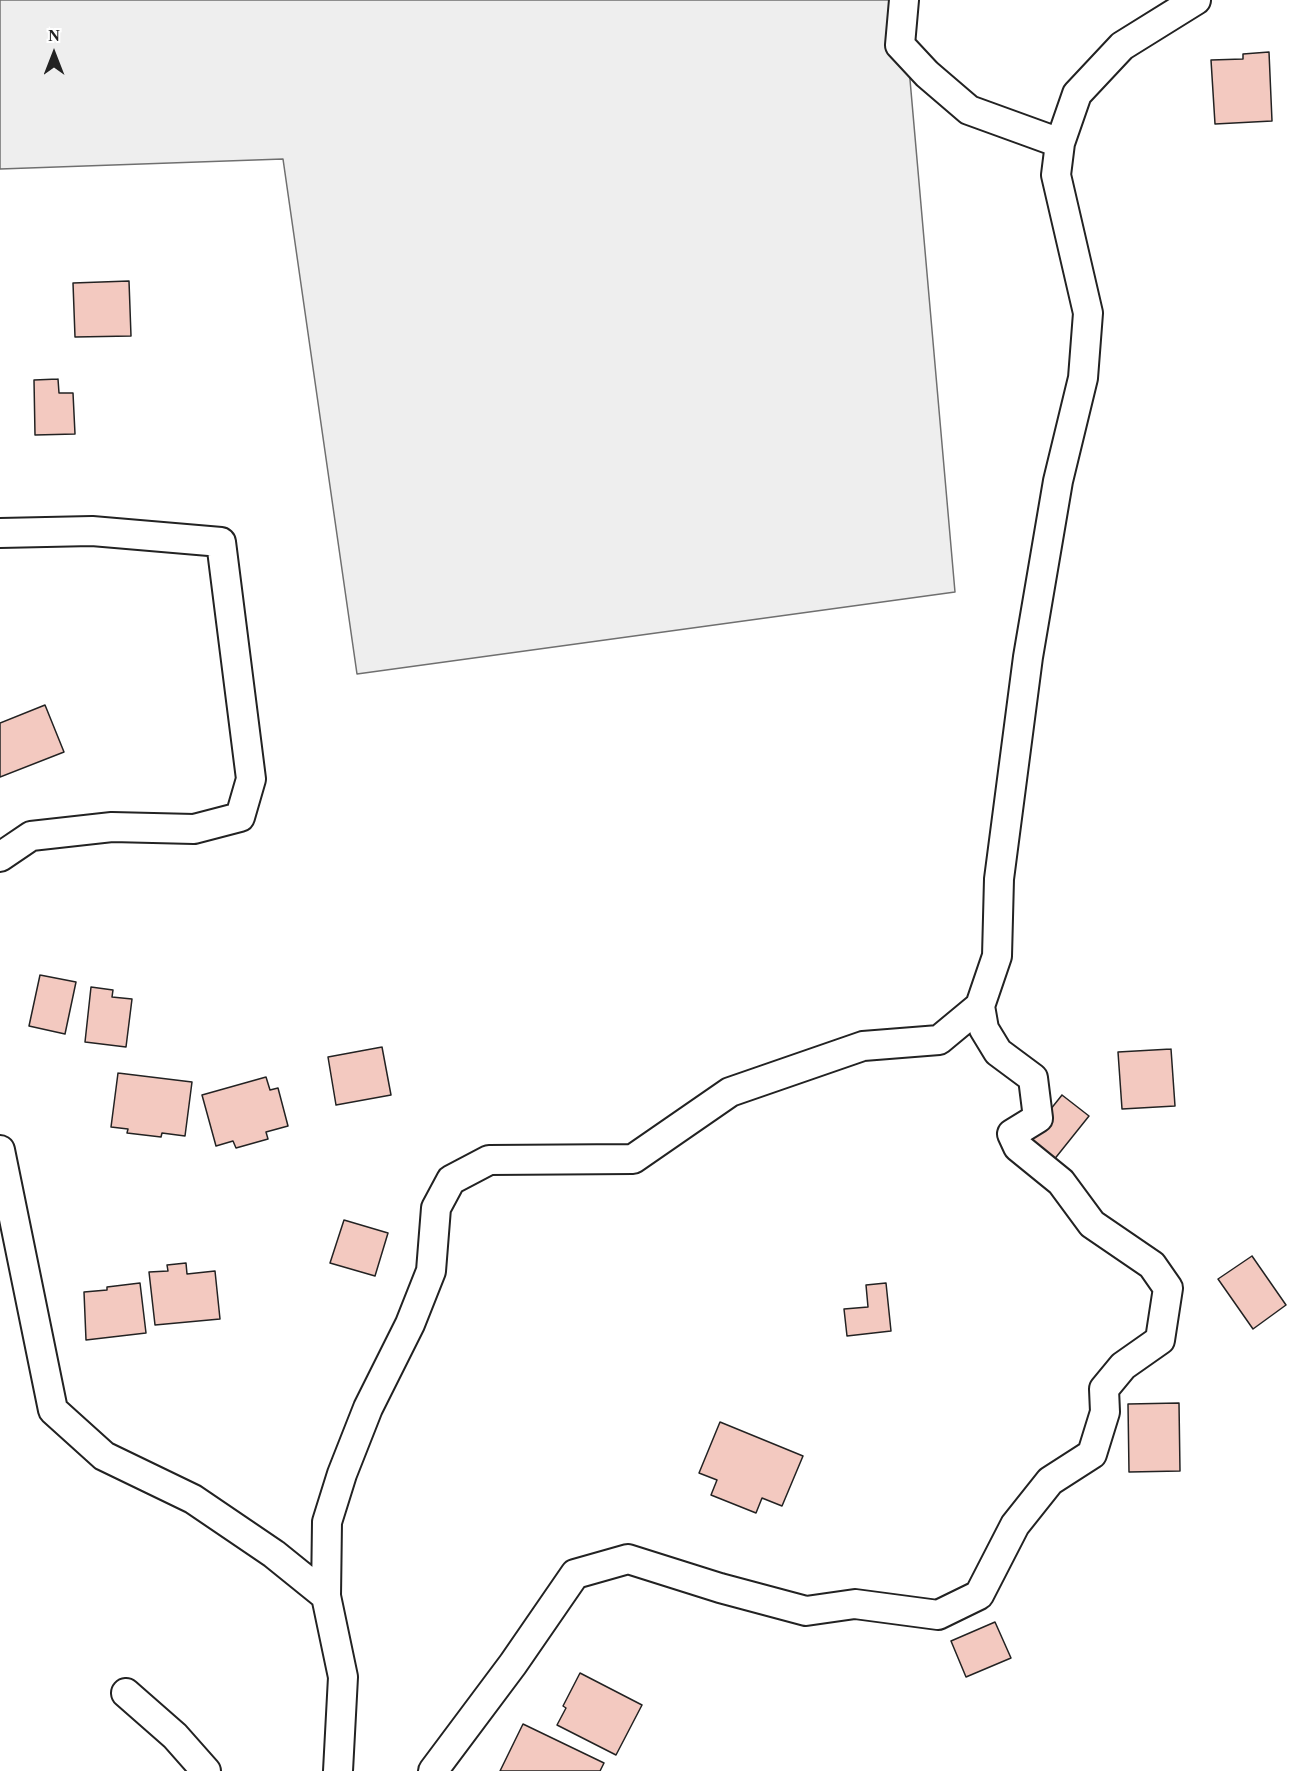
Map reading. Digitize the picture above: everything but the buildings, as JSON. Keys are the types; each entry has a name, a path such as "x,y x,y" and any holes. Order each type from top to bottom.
{"street":[{"path":"904,0 900,45 927,74 969,110 1060,143"},
{"path":"433,1771 513,1664 575,1574 628,1559 720,1588 806,1611 855,1604 938,1615 979,1595 1015,1525 1050,1481 1092,1454 1105,1412 1104,1389 1123,1366 1160,1340 1168,1288 1152,1265 1092,1224 1061,1182 1018,1147 1012,1134 1038,1118 1033,1078 998,1052 984,1029 980,1006 997,956 999,879 1028,657 1058,481 1083,378 1088,314 1056,175 1060,143 1077,94 1122,46 1196,0"},
{"path":"0,533 92,531 221,542 251,779 240,817 194,829 112,827 31,836 0,858"},
{"path":"338,1771 343,1677 326,1596 327,1522 339,1483 368,1408 410,1324 431,1271 436,1208 451,1180 489,1160 633,1159 730,1092 863,1046 939,1040 980,1006"},
{"path":"0,1150 54,1410 104,1456 193,1499 274,1554 326,1596"},
{"path":"126,1693 175,1736 206,1771"}],"shaded area":[{"path":"0,0 903,0 955,592 357,674 283,159 0,169"}]}
